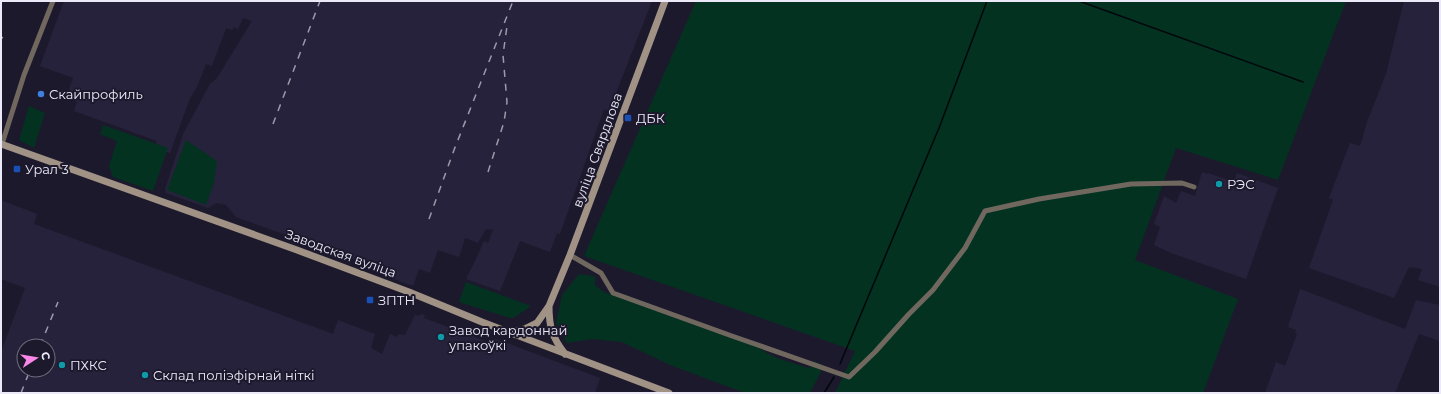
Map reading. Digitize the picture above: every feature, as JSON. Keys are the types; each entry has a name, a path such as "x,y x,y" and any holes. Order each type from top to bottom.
{"main road":[{"name":"вуліца Свярдлова","path":"549,306 570,255 665,1"},
{"name":"Заводская вуліца","path":"2,144 297,250 669,393"},
{"path":"510,332 525,329 537,323 549,306"},
{"path":"549,306 551,331 565,354"}],"street":[{"path":"2,144 24,75 53,1"},
{"path":"570,255 601,273 613,293 849,377 875,352 933,290 965,248 985,211 1039,199 1131,184 1182,183 1194,187"}],"shaded area":[{"path":"64,1 652,1 609,111 604,109 560,234 557,233 550,252 520,241 500,291 466,279 484,241 488,243 493,230 486,229 478,243 465,238 459,257 438,250 430,273 419,269 413,286 375,272 373,266 338,254 334,250 330,251 236,217 226,205 217,203 208,208 166,193 165,189 184,132 210,84 217,78 252,21 243,18 238,29 234,27 232,30 226,28 212,66 206,64 197,87 190,98 170,153 155,149 157,141 74,111 77,102 66,98 73,78 40,66"},
{"path":"1404,1 1440,1 1440,287 1418,280 1422,269 1409,267 1394,298 1309,268 1333,200 1329,198 1350,143 1360,146 1367,122 1386,74"},
{"path":"1202,172 1234,182 1237,173 1278,188 1246,279 1171,253 1154,245 1160,227 1154,224 1164,196 1176,203 1181,191 1195,196"},
{"path":"1,200 37,214 34,224 333,334 338,320 375,334 371,348 382,354 390,334 397,337 399,334 405,335 415,315 419,316 420,314 425,315 424,318 488,343 493,338 600,378 595,393 1,393 1,352 25,288 1,279"},
{"path":"1300,289 1405,329 1416,300 1440,305 1440,341 1419,334 1395,393 1265,393 1276,362 1285,366 1297,334 1295,333 1296,330 1288,327"}],"green space":[{"path":"696,1 1346,1 1278,180 1176,148 1135,260 1238,299 1203,393 835,393 855,351 584,256"},
{"path":"29,106 45,113 34,148 19,140"},
{"path":"103,125 168,148 153,191 113,177 109,166 117,141 100,134"},
{"path":"186,140 217,161 214,183 206,205 167,190"},
{"path":"579,274 595,276 595,285 604,292 717,333 756,344 766,353 780,359 809,368 815,361 824,366 810,393 745,393 670,365 622,342 592,339 567,343 556,323 562,295"},
{"path":"466,282 531,306 515,317 510,318 459,302"}],"waterway":[{"path":"840,364 939,128 987,1"},
{"path":"1079,1 1303,82"},
{"path":"824,393 834,377"}],"railway":[{"path":"273,124 320,1"},
{"path":"429,219 454,150 513,1"},
{"path":"488,172 504,122 507,102 503,55 507,26"},
{"path":"43,338 58,302"},
{"path":"21,393 27,378"}],"place":[{"name":"Скайпрофиль","path":"41,94"},
{"name":"ДБК","path":"628,118"},
{"name":"Урал 3","path":"17,169"},
{"name":"РЭС","path":"1219,184"},
{"name":"ЗПТН","path":"370,300"},
{"name":"Завод кардоннай упакоўкі","path":"441,337"},
{"name":"ПХКС","path":"62,365"},
{"name":"Склад поліэфірнай ніткі","path":"145,375"}]}
